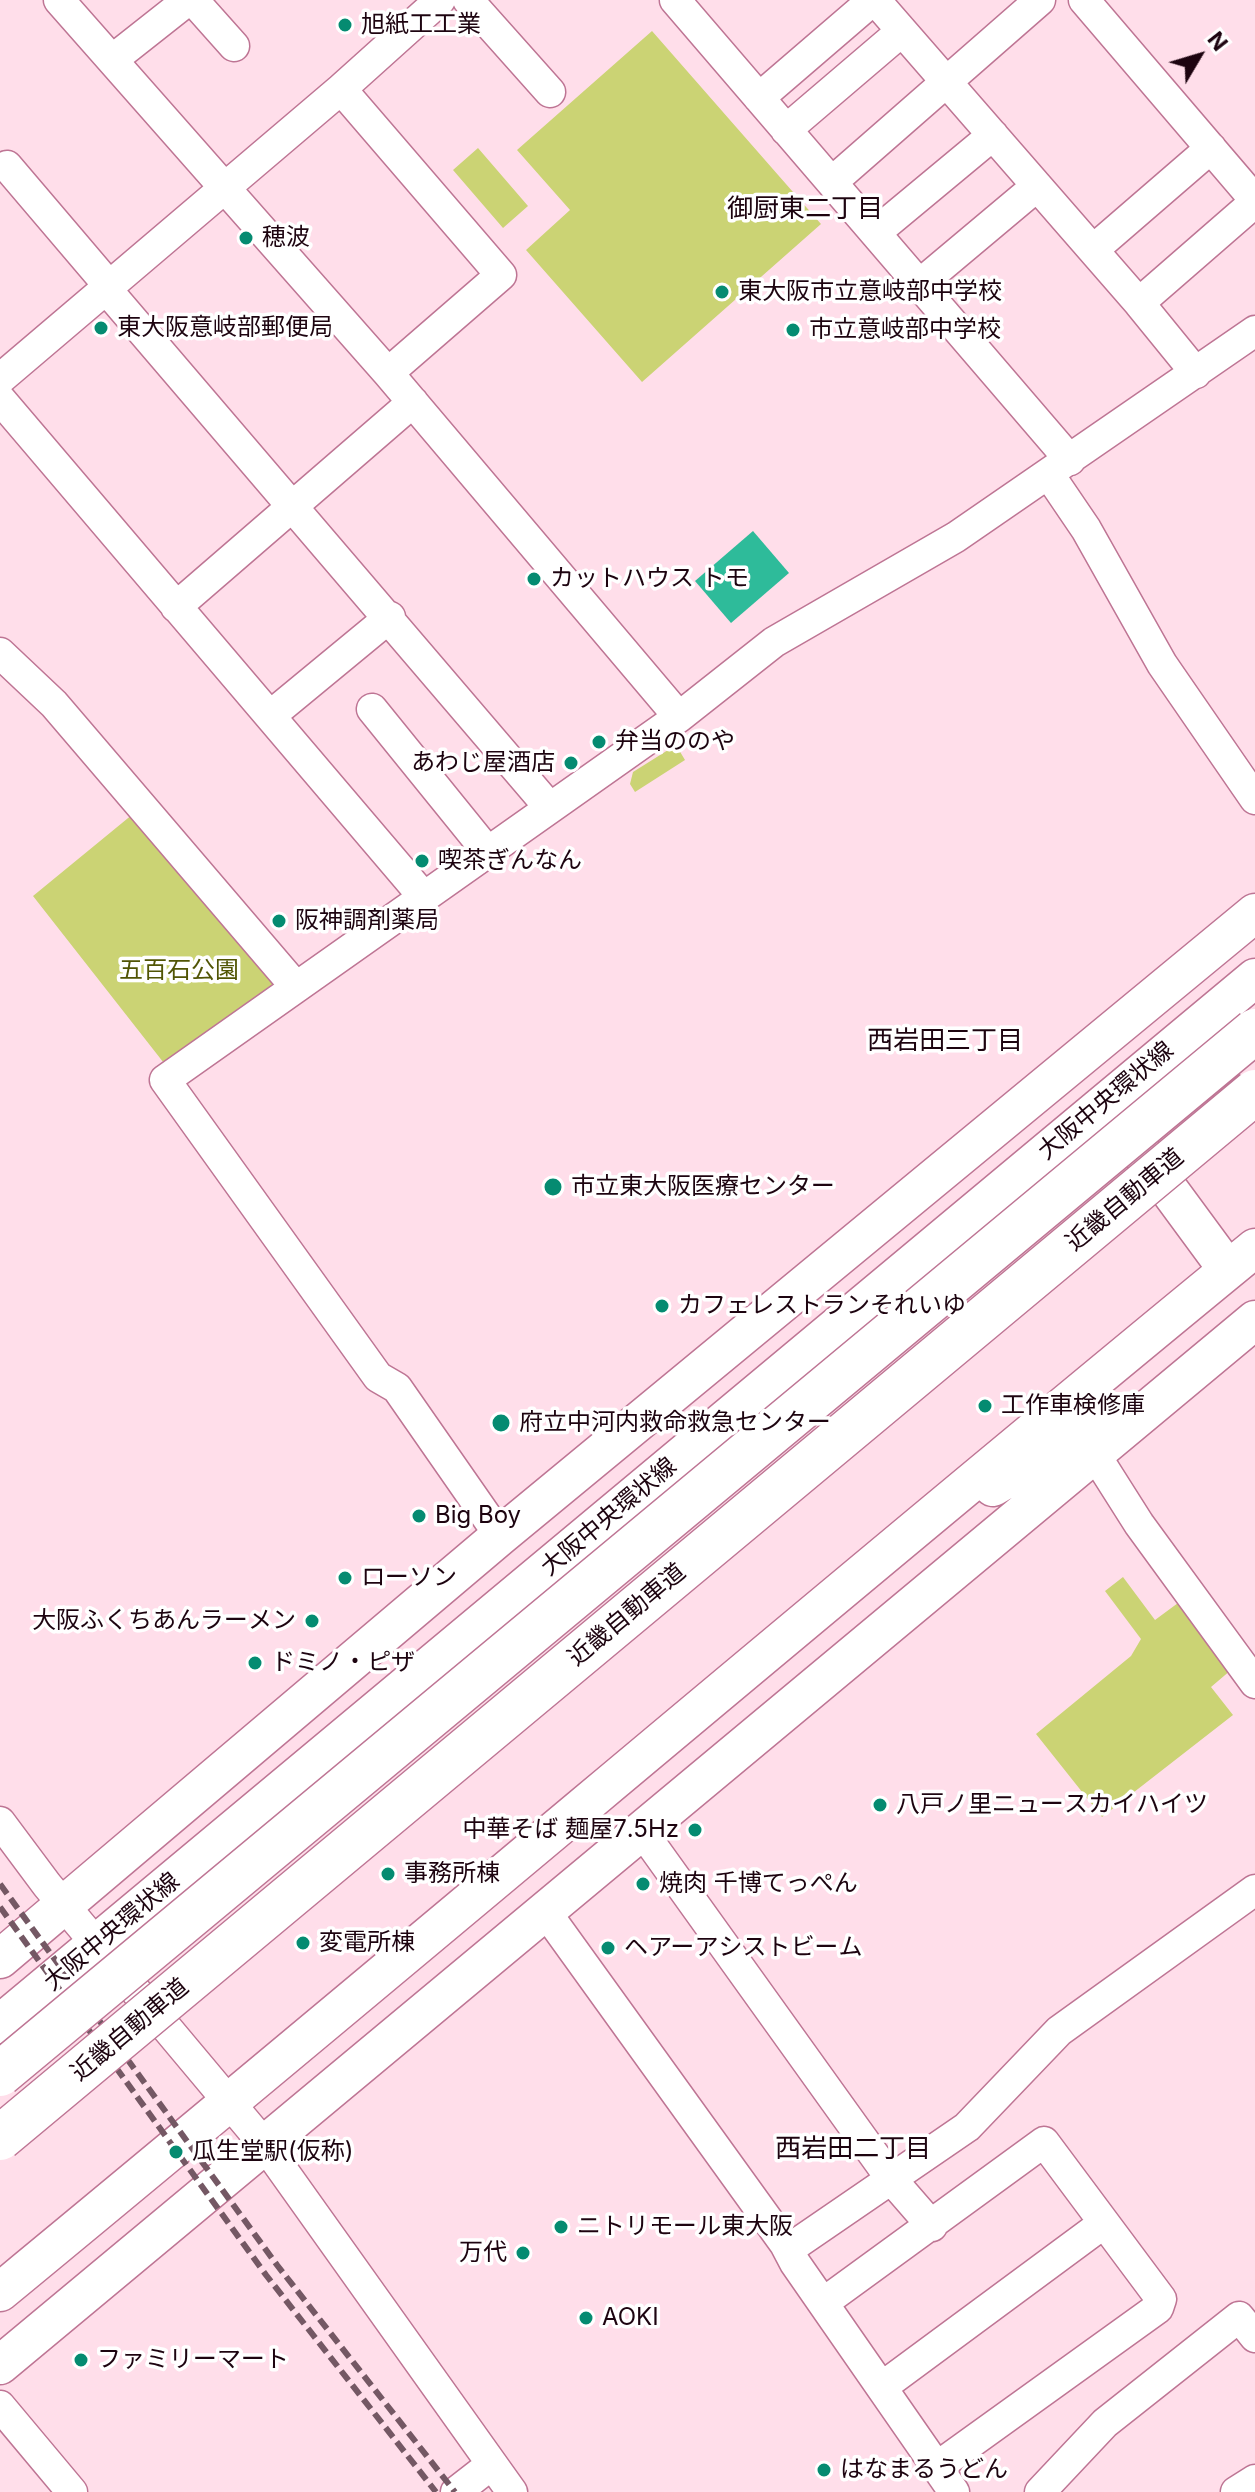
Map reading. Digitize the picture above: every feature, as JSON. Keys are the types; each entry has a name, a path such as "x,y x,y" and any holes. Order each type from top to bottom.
{"highway":[{"name":"近畿自動車道","path":"0,2074 1255,1031"},
{"name":"近畿自動車道","path":"0,2138 1255,1092"}],"main road":[{"path":"0,1959 500,1536 1255,913"},
{"path":"1093,1046 1255,947"},
{"name":"大阪中央環状線","path":"0,2024 1255,978"},
{"path":"0,2292 888,1549 1242,1259 1104,1102"},
{"path":"560,1558 621,1475 789,1298"},
{"path":"0,2365 1255,1320"},
{"path":"888,1549 1204,1362"}],"street":[{"path":"59,0 388,373 679,717"},
{"path":"112,60 191,0 234,46"},
{"path":"0,379 341,89 440,0"},
{"path":"468,0 550,92"},
{"path":"675,0 919,285 1060,468 1086,529 1162,664 1255,799"},
{"path":"759,98 874,0 1139,303 1196,373"},
{"path":"832,182 1040,0"},
{"path":"1084,0 1255,201 1139,303"},
{"path":"786,130 902,31"},
{"path":"341,89 501,275 388,373"},
{"path":"875,233 993,135"},
{"path":"1093,250 1211,148"},
{"path":"7,166 550,808"},
{"path":"919,285 1037,186"},
{"path":"500,1536 397,1388 378,1377 165,1080 679,717 774,642 956,537 1255,331"},
{"path":"0,399 423,896"},
{"path":"176,607 413,402"},
{"path":"270,716 390,617"},
{"path":"0,653 54,704 296,987"},
{"path":"372,709 487,851"},
{"path":"1094,1453 1139,1524 1255,1683"},
{"path":"0,1822 47,1885 65,1902 228,2104 264,2144 512,2492"},
{"path":"641,1830 892,2180 932,2226"},
{"path":"789,2249 967,2127 1059,2031 1255,1890"},
{"path":"545,1911 789,2249 954,2492"},
{"path":"823,2303 1044,2142 1161,2299 1158,2308 937,2467"},
{"path":"882,2387 1104,2223"},
{"path":"1040,2492 1105,2423 1239,2317 1255,2337"},
{"path":"0,2406 72,2492"},
{"path":"456,2492 492,2464"}],"green space":[{"path":"652,31 821,224 642,382 526,250 570,210 517,150"},
{"path":"478,148 528,206 503,228 453,170"},
{"path":"676,745 685,760 635,792 630,784 633,772"},
{"name":"五百石公園","path":"133,814 276,977 275,987 167,1067 33,896"},
{"path":"1123,1577 1155,1620 1178,1603 1231,1670 1211,1687 1233,1715 1102,1817 1036,1734 1131,1656 1141,1639 1105,1591"}],"shaded area":[{"path":"753,531 789,573 731,623 695,581"}],"railway":[{"path":"0,1884 277,2265 455,2492"},
{"path":"0,1907 266,2275 436,2492"}],"place":[{"name":"旭紙工工業","path":"345,25"},
{"name":"穂波","path":"246,238"},
{"name":"東大阪市立意岐部中学校","path":"722,292"},
{"name":"東大阪意岐部郵便局","path":"101,328"},
{"name":"市立意岐部中学校","path":"793,330"},
{"name":"カットハウス トモ","path":"534,579"},
{"name":"弁当ののや","path":"599,742"},
{"name":"あわじ屋酒店","path":"571,763"},
{"name":"喫茶ぎんなん","path":"422,861"},
{"name":"阪神調剤薬局","path":"279,921"},
{"name":"市立東大阪医療センター","path":"553,1187"},
{"name":"カフェレストランそれいゆ","path":"662,1306"},
{"name":"工作車検修庫","path":"985,1406"},
{"name":"府立中河内救命救急センター","path":"501,1423"},
{"name":"Big Boy","path":"419,1516"},
{"name":"ローソン","path":"345,1578"},
{"name":"大阪ふくちあんラーメン","path":"312,1621"},
{"name":"ドミノ・ピザ","path":"255,1663"},
{"name":"八戸ノ里ニュースカイハイツ","path":"880,1805"},
{"name":"中華そば 麺屋7.5Hz","path":"695,1830"},
{"name":"事務所棟","path":"388,1874"},
{"name":"焼肉 千博てっぺん","path":"643,1884"},
{"name":"変電所棟","path":"303,1943"},
{"name":"ヘアーアシストビーム","path":"608,1948"},
{"name":"瓜生堂駅(仮称)","path":"176,2152"},
{"name":"ニトリモール東大阪","path":"561,2227"},
{"name":"万代","path":"523,2253"},
{"name":"AOKI","path":"586,2318"},
{"name":"ファミリーマート","path":"81,2360"},
{"name":"はなまるうどん","path":"824,2470"}],"district":[{"name":"御厨東二丁目","path":"805,209"},
{"name":"西岩田三丁目","path":"945,1041"},
{"name":"西岩田二丁目","path":"853,2149"}]}
